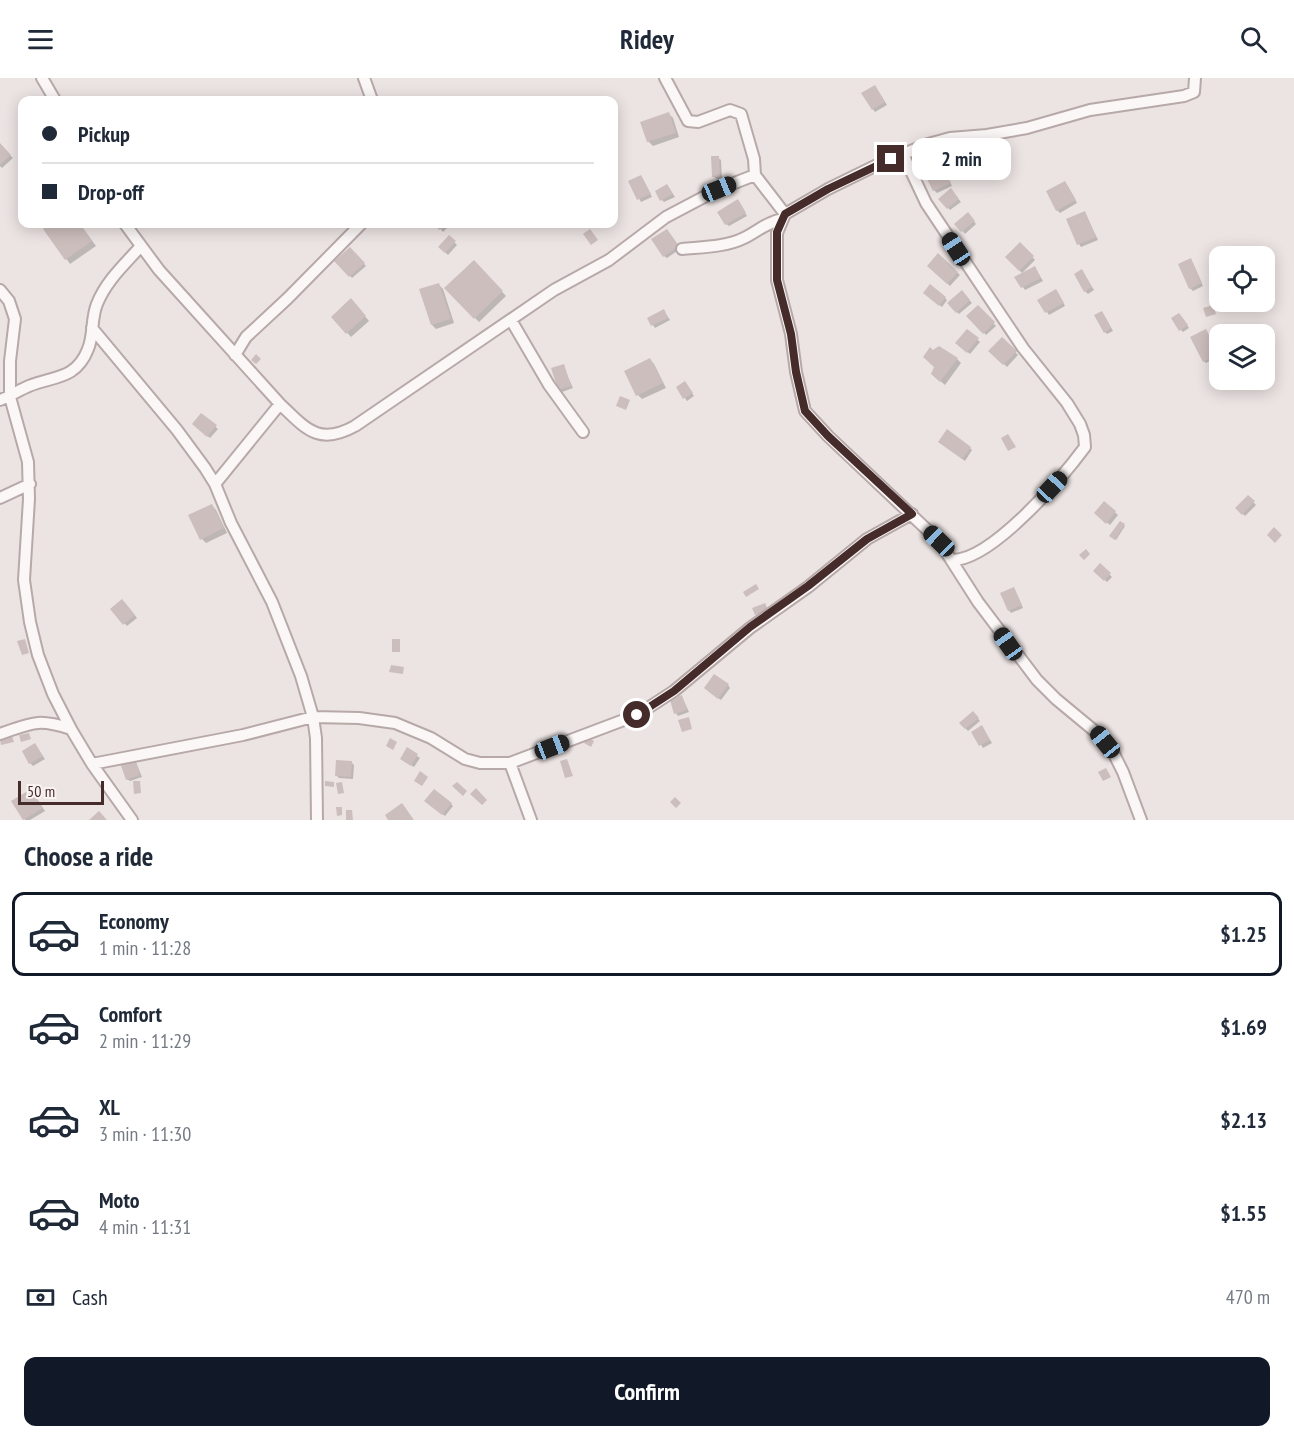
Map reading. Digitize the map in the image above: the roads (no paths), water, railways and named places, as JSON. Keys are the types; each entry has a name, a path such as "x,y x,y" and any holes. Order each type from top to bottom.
{"street":[{"path":"42,78 53,96"},
{"path":"364,78 371,96"},
{"path":"665,78 688,122 698,122 730,110 741,114 754,159 755,174 784,217"},
{"path":"682,249 726,244 743,239 770,222 784,217 828,189 903,154 950,138 1027,128 1090,110 1184,96 1194,92 1195,78"},
{"path":"903,154 926,202 1023,348 1067,403 1084,435 1084,447 1065,472 996,541 972,556 952,560"},
{"path":"128,228 166,278 280,404 298,422 313,432 329,436 344,432 576,277 609,260 666,217 719,189 755,174"},
{"path":"784,217 777,232 777,280 791,334 796,372 805,411 828,436 939,541 978,602 1037,680 1097,733 1113,752 1141,820"},
{"path":"235,355 246,337 357,228"},
{"path":"5,398 29,386 59,379 77,365 89,348 96,307 102,293 141,246"},
{"path":"0,290 9,301 15,319 5,398 28,462 30,484 24,580 30,622 44,673 71,729 92,764 132,820"},
{"path":"511,320 549,385 582,432"},
{"path":"92,328 188,444 215,484 231,523 272,602 301,676 313,717 316,738 316,820"},
{"path":"215,484 280,404"},
{"path":"0,498 30,484"},
{"path":"92,764 243,735 313,717 359,718 395,723 431,738 465,759 480,763 510,763 637,715 674,691 750,627 808,586 867,539 912,514"},
{"path":"0,734 30,723 44,722 71,729"},
{"path":"510,763 531,820"}]}
